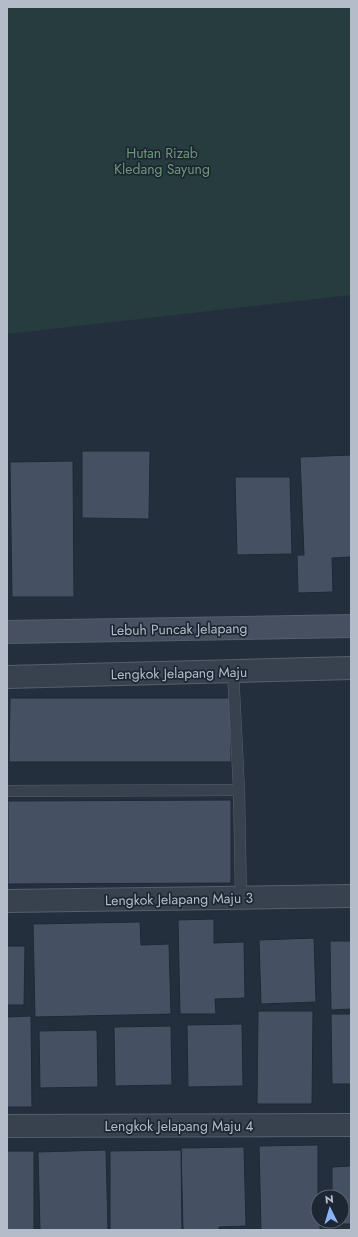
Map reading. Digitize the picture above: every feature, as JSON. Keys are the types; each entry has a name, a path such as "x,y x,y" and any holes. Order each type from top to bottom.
{"street":[{"name":"Lebuh Puncak Jelapang","path":"7,632 351,626"},
{"name":"Lengkok Jelapang Maju","path":"7,677 351,668"},
{"name":"Lengkok Jelapang Maju 3","path":"7,901 351,896"},
{"name":"Lengkok Jelapang Maju 4","path":"7,1126 351,1126"}],"lane":[{"path":"233,671 239,790 241,898"},
{"path":"7,791 239,790"}],"green space":[{"name":"Hutan Rizab Kledang Sayung","path":"7,7 351,7 351,295 7,334"}],"building":[{"path":"82,451 150,451 149,519 82,518"},
{"path":"351,455 351,557 332,558 333,592 298,593 297,555 304,555 300,457"},
{"path":"73,461 74,597 12,597 10,462"},
{"path":"235,477 290,477 292,554 237,555"},
{"path":"10,698 231,698 231,762 9,762"},
{"path":"231,800 231,883 8,884 8,801"},
{"path":"214,919 214,943 244,942 245,998 215,999 216,1014 180,1014 178,920"},
{"path":"140,922 141,945 169,944 171,1014 35,1017 33,924"},
{"path":"314,938 316,1002 261,1004 259,940"},
{"path":"330,941 351,941 351,1009 331,1010"},
{"path":"7,946 25,946 24,1005 7,1005"},
{"path":"258,1011 313,1011 312,1104 257,1104"},
{"path":"331,1014 351,1014 351,1084 332,1084"},
{"path":"31,1016 32,1107 7,1107 7,1017"},
{"path":"242,1024 243,1086 188,1087 187,1025"},
{"path":"171,1026 172,1085 115,1086 114,1027"},
{"path":"97,1030 98,1087 40,1088 39,1031"},
{"path":"318,1145 318,1189 310,1189 310,1229 320,1230 261,1230 259,1146"},
{"path":"244,1147 246,1226 219,1227 219,1230 183,1230 181,1148"},
{"path":"106,1150 108,1230 40,1230 38,1152"},
{"path":"181,1150 182,1230 110,1230 110,1151"},
{"path":"7,1151 34,1151 34,1230 7,1230"},
{"path":"351,1166 351,1224 350,1189 332,1189 332,1167"}]}
